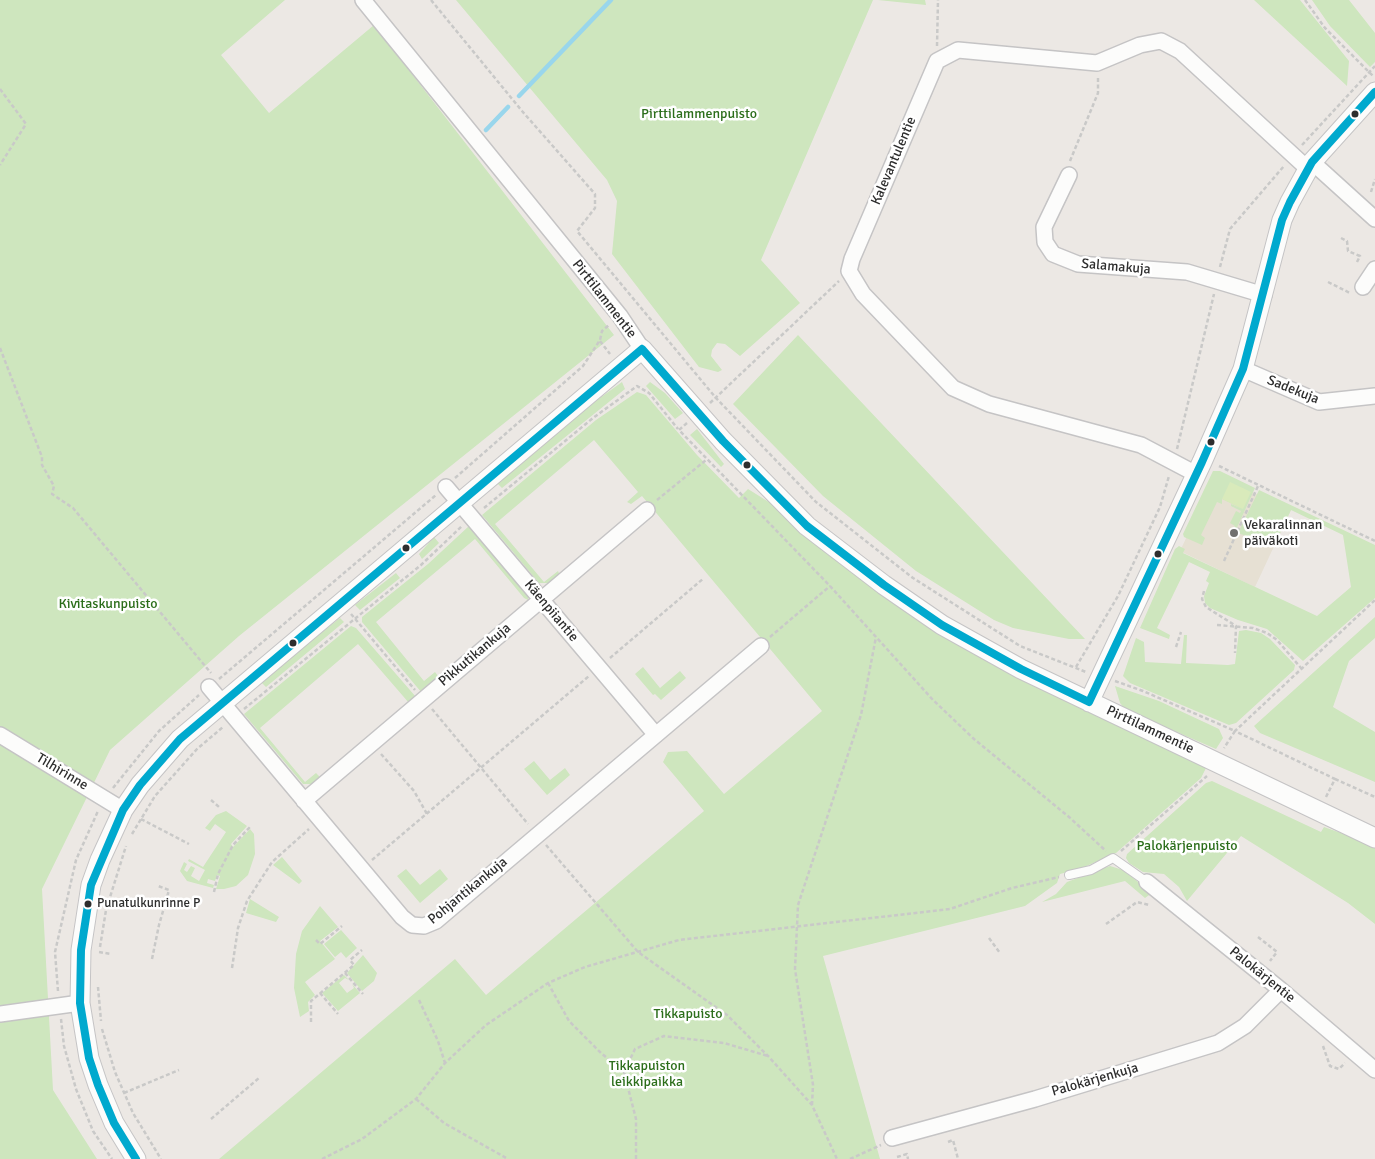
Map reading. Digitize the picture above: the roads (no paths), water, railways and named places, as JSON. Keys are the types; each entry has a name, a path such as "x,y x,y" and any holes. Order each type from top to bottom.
{"street":[{"name":"Pirttilammentie","path":"363,0 620,316 642,349 723,441 807,526 884,585 942,625 1021,669 1216,760 1375,838"},
{"name":"Kalevantulentie","path":"1199,468 1174,461 1141,445 989,404 953,388 863,294 849,271 852,259 937,61 958,50 1097,63 1140,45 1160,41 1180,51 1293,155 1310,166"},
{"path":"1089,702 1199,468 1243,369 1282,220 1310,166 1375,92"},
{"path":"1310,166 1375,219"},
{"name":"Salamakuja","path":"1069,175 1044,227 1045,242 1053,254 1078,264 1187,272 1264,294"},
{"path":"1360,291 1375,269"},
{"path":"136,1159 114,1123 98,1085 89,1058 80,1003 80,950 91,885 100,860 123,810 146,777 180,739 642,349"},
{"name":"Sadekuja","path":"1243,369 1319,402 1375,396"},
{"name":"Käenpiiantie","path":"446,486 656,735"},
{"name":"Pikkutikankuja","path":"304,801 647,510"},
{"name":"Pohjantikankuja","path":"213,684 222,703 234,718 406,922 418,926 436,921 761,646"},
{"name":"Tilhirinne","path":"0,735 123,810"},
{"name":"Palokärjentie","path":"1147,882 1281,990 1375,1070"},
{"name":"Palokärjenkuja","path":"892,1138 1035,1098 1218,1043 1244,1026 1281,990"},
{"path":"0,1014 80,1003"}],"lane":[{"path":"1069,875 1091,870 1113,858 1147,882"}],"waterway":[{"path":"519,96 611,0"},
{"path":"486,130 508,107"}],"place":[{"name":"Vekaralinnan päiväkoti","path":"1234,533"},
{"name":"Punatulkunrinne P","path":"88,904"}],"park label":[{"name":"Pirttilammenpuisto","path":"699,114"},
{"name":"Kivitaskunpuisto","path":"108,604"},
{"name":"Palokärjenpuisto","path":"1187,846"},
{"name":"Tikkapuisto","path":"688,1014"},
{"name":"Tikkapuiston leikkipaikka","path":"647,1074"}]}
